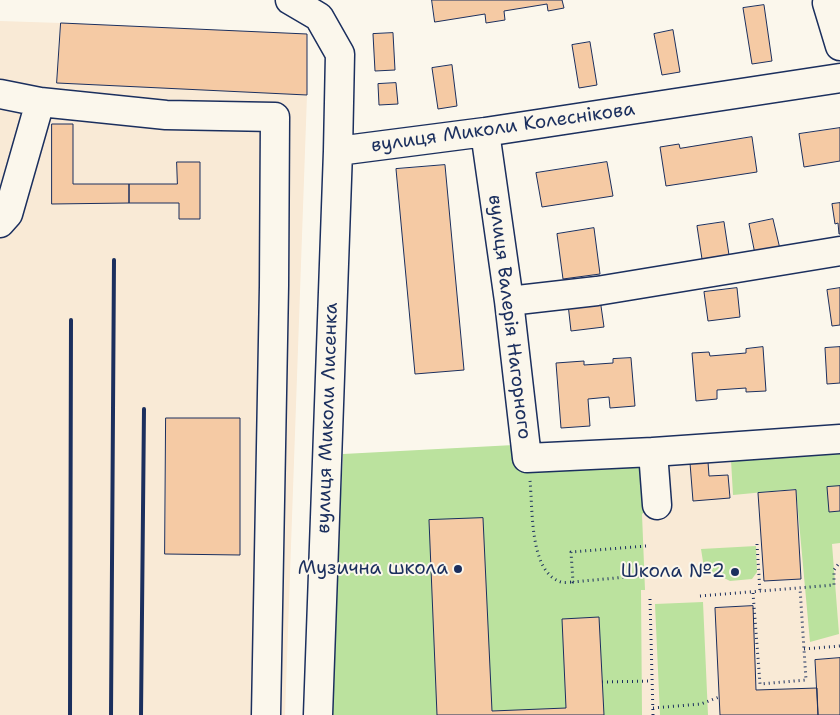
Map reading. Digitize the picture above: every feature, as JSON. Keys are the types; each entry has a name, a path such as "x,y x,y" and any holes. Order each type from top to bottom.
{"street":[{"path":"290,0 319,17 340,54 338,151"},
{"path":"827,2 840,46"},
{"name":"вулиця Миколи Колеснікова","path":"338,151 485,132 840,78"},
{"path":"0,94 40,102 166,115 275,117 274,296 266,715"},
{"path":"0,223 8,214 40,102"},
{"name":"вулиця Валерія Нагорного","path":"485,132 509,301 527,458 654,452 840,439"},
{"name":"вулиця Миколи Лисенка","path":"318,715 338,151"},
{"path":"509,301 597,291 840,252"},
{"path":"654,452 657,505"}],"path":[{"path":"527,458 535,546 547,573 562,583 647,575"},
{"path":"757,544 760,592"},
{"path":"574,582 571,552 646,546"},
{"path":"700,596 834,585 834,570 840,562"},
{"path":"753,592 760,684 806,680 800,588"},
{"path":"650,599 653,715"},
{"path":"804,649 840,646"},
{"path":"602,682 652,681"},
{"path":"653,708 701,704 719,697"}],"shaded area":[{"path":"0,21 61,23 58,83 307,95 285,715 0,715"},
{"name":"Школа №2","path":"840,449 840,715 638,715 624,463"}],"green space":[{"path":"840,434 840,543 832,544 839,634 810,642 796,489 733,495 731,460"},
{"path":"514,445 647,462 648,509 642,514 645,590 641,590 642,715 330,715 343,454"},
{"path":"756,546 757,572 752,579 730,581 704,568 701,549"},
{"path":"703,602 708,715 660,715 655,604"}],"building":[{"path":"432,0 562,0 564,8 548,11 547,4 504,11 505,20 486,23 485,14 435,22"},
{"path":"764,5 772,61 752,64 743,8"},
{"path":"61,23 307,34 307,95 57,83"},
{"path":"673,30 680,72 662,75 654,34"},
{"path":"393,33 395,70 375,71 373,34"},
{"path":"590,42 597,85 579,88 572,45"},
{"path":"452,65 457,106 438,109 432,68"},
{"path":"396,83 398,104 379,105 378,84"},
{"path":"52,124 73,124 73,184 129,184 129,203 52,204"},
{"path":"840,128 840,161 804,167 799,134"},
{"path":"752,137 757,172 666,186 660,147 679,144 680,148"},
{"path":"177,162 200,162 200,219 179,219 179,203 129,203 129,184 177,184"},
{"path":"607,162 613,196 542,207 536,173"},
{"path":"445,165 464,370 415,374 396,169"},
{"path":"840,203 839,234 838,223 835,224 832,204"},
{"path":"773,219 780,249 755,254 749,224"},
{"path":"724,222 729,255 702,259 697,226"},
{"path":"594,228 600,274 563,279 557,234"},
{"path":"737,288 740,317 708,321 704,292"},
{"path":"840,288 840,325 832,326 827,290"},
{"path":"600,299 604,327 571,331 568,304"},
{"path":"763,347 766,391 746,392 746,388 717,390 717,399 696,401 692,353 709,352 710,356 746,353 746,349"},
{"path":"840,347 840,383 827,384 825,348"},
{"path":"631,358 635,406 610,408 609,397 588,399 590,426 561,428 556,363 584,361 584,365 613,363 613,359"},
{"path":"166,418 240,418 240,555 165,554"},
{"path":"708,462 709,476 728,475 730,498 693,501 690,463"},
{"path":"840,486 840,511 829,512 827,487"},
{"path":"796,490 801,579 764,581 758,493"},
{"name":"Музична школа","path":"483,518 492,711 566,708 562,619 599,617 604,715 437,715 429,520"},
{"path":"753,606 756,690 817,688 818,715 720,715 715,608"},
{"path":"840,658 840,715 818,715 815,660"}],"railway":[{"path":"111,715 114,260"},
{"path":"70,715 71,320"},
{"path":"141,715 144,409"}],"place":[{"name":"Музична школа","path":"458,569"},
{"name":"Школа №2","path":"735,572"}]}
